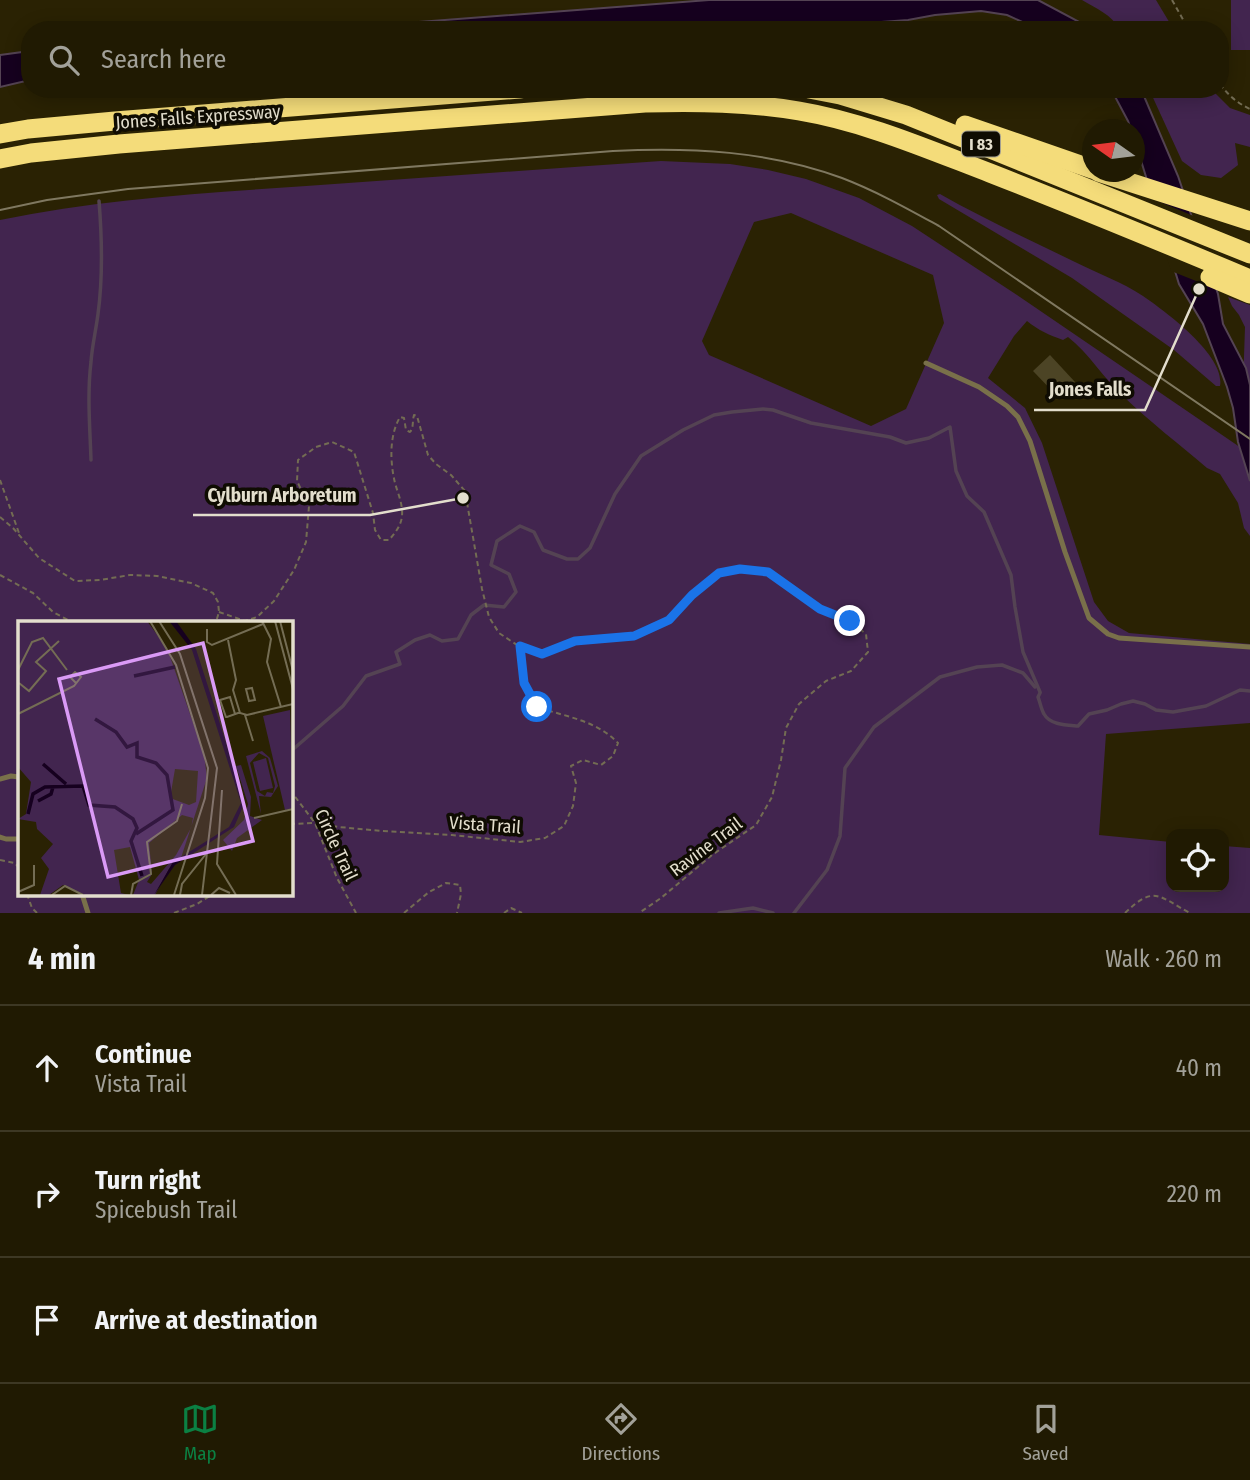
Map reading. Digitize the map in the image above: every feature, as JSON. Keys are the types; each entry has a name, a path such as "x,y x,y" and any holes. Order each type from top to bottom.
{"highway":[{"name":"Jones Falls Expressway","path":"0,134 115,121 406,98"},
{"name":"I 83","path":"850,98 906,115 1250,254"},
{"path":"858,98 981,130 1082,165"},
{"name":"Jones Falls Expressway","path":"0,159 119,144 592,107 689,102 764,106 833,118 898,138 1011,181 1241,283"},
{"path":"1128,182 1250,222"}],"lane":[{"path":"926,363 979,387 1018,417 1030,441 1089,618 1098,627 1119,638 1250,647"},
{"path":"0,779 18,777"},
{"path":"0,837 18,839"},
{"path":"82,895 88,913"}],"path":[{"path":"1172,0 1184,21"},
{"path":"1229,95 1250,109"},
{"path":"219,612 245,621 257,617 274,601 294,570 306,542 309,506 297,481 298,460 316,447 332,442 354,452 373,513 375,530 380,540 389,540 399,528 402,515 392,463 393,438 400,417 404,418 406,429 410,432 414,415 417,416 428,455 452,475 465,491 489,617 499,633 520,646"},
{"path":"0,480 20,537"},
{"path":"0,517 39,558 75,581 130,575 157,576 191,583 213,593 218,602 216,621"},
{"name":"Ravine Trail","path":"520,646 542,654 575,641 634,636 669,620 692,595 719,573 740,569 768,572 820,609 850,621 866,634 868,652 851,671 826,681 799,704 786,728 772,797 756,825 712,855 639,913"},
{"path":"0,575 33,593 53,612 70,621"},
{"name":"Vista Trail","path":"292,824 315,822 339,827 520,842 545,838 564,826 573,806 576,783 571,766 583,760 601,765 613,756 618,743 592,723 537,707 524,683 520,646"},
{"name":"Circle Trail","path":"292,793 315,822 337,878 356,913"},
{"path":"0,860 15,863 18,867"},
{"path":"404,913 429,892 446,883 460,885 457,913"},
{"path":"27,895 37,913"},
{"path":"174,913 211,895"},
{"path":"1125,913 1143,899 1156,895 1190,913"},
{"path":"504,913 510,908 522,913"}],"shaded area":[{"path":"709,0 1038,0 1077,21 1020,21 1007,15 981,11 895,21 432,21"},
{"path":"1082,0 1156,0 1169,21 1113,21"},
{"path":"1231,0 1250,0 1250,50 1231,50"},
{"path":"21,52 21,82 0,87 0,55"},
{"path":"1116,98 1145,98 1178,176 1218,294 1223,324 1246,368 1250,385 1250,481 1238,442 1227,387 1203,324 1179,284 1145,174 1145,119 1127,119"},
{"path":"1153,98 1220,98 1230,108 1250,115 1250,147 1235,143 1238,165 1221,178 1201,175 1182,161"},
{"path":"661,161 730,164 806,179 859,198 912,226 1250,454 1250,536 1244,528 1238,503 1220,474 1207,468 1116,390 1083,350 1068,337 1063,340 1027,321 1014,336 988,378 1025,408 1042,443 1094,602 1108,621 1129,633 1250,644 1250,723 1106,734 1099,835 1166,842 1166,892 1229,892 1229,846 1250,848 1250,913 0,913 0,220 152,198","holes":["791,213 933,275 944,323 906,409 871,426 709,355 702,341 754,222"]},
{"path":"940,194 1143,296 1179,323 1204,348 1214,361 1220,386 1216,386 1174,350 1072,278 939,199 937,195"},
{"path":"1228,297 1250,305 1250,406 1243,386 1245,327"}],"pier":[{"path":"1148,197 1196,217 1221,291 1171,271"}],"building":[{"path":"1050,355 1075,382 1058,397 1033,371"}],"waterway":[{"path":"91,460 90,374 101,272 99,201"},
{"path":"292,750 343,706 366,676 400,664 396,652 415,640 430,635 442,641 458,639 471,615 484,605 504,607 516,592 509,574 491,565 497,541 520,526 534,532 543,550 567,559 578,559 590,548 615,494 641,456 683,430 714,415 763,409 811,423 890,437 906,443 929,438 950,427 956,471 967,496 984,512 1011,575 1023,652 1040,692"},
{"path":"794,913 827,870 840,836 845,768 874,727 940,677 977,667 1002,665 1023,673 1035,687"},
{"path":"1040,693 1038,697 1047,718 1059,724 1078,726 1089,714 1133,701 1156,710 1173,712 1206,706 1240,690 1250,691"},
{"path":"719,913 753,908 773,913"}],"tram line":[{"path":"0,210 47,200 128,189 613,151 700,151 786,162 842,178 939,226 1250,439"}],"place":[{"name":"Jones Falls","path":"1199,289"},
{"name":"Cylburn Arboretum","path":"463,498"}],"route":[{"path":"537,707 524,683 520,646 542,654 575,641 634,636 669,620 692,595 719,573 740,569 768,572 820,609 850,621"}]}
